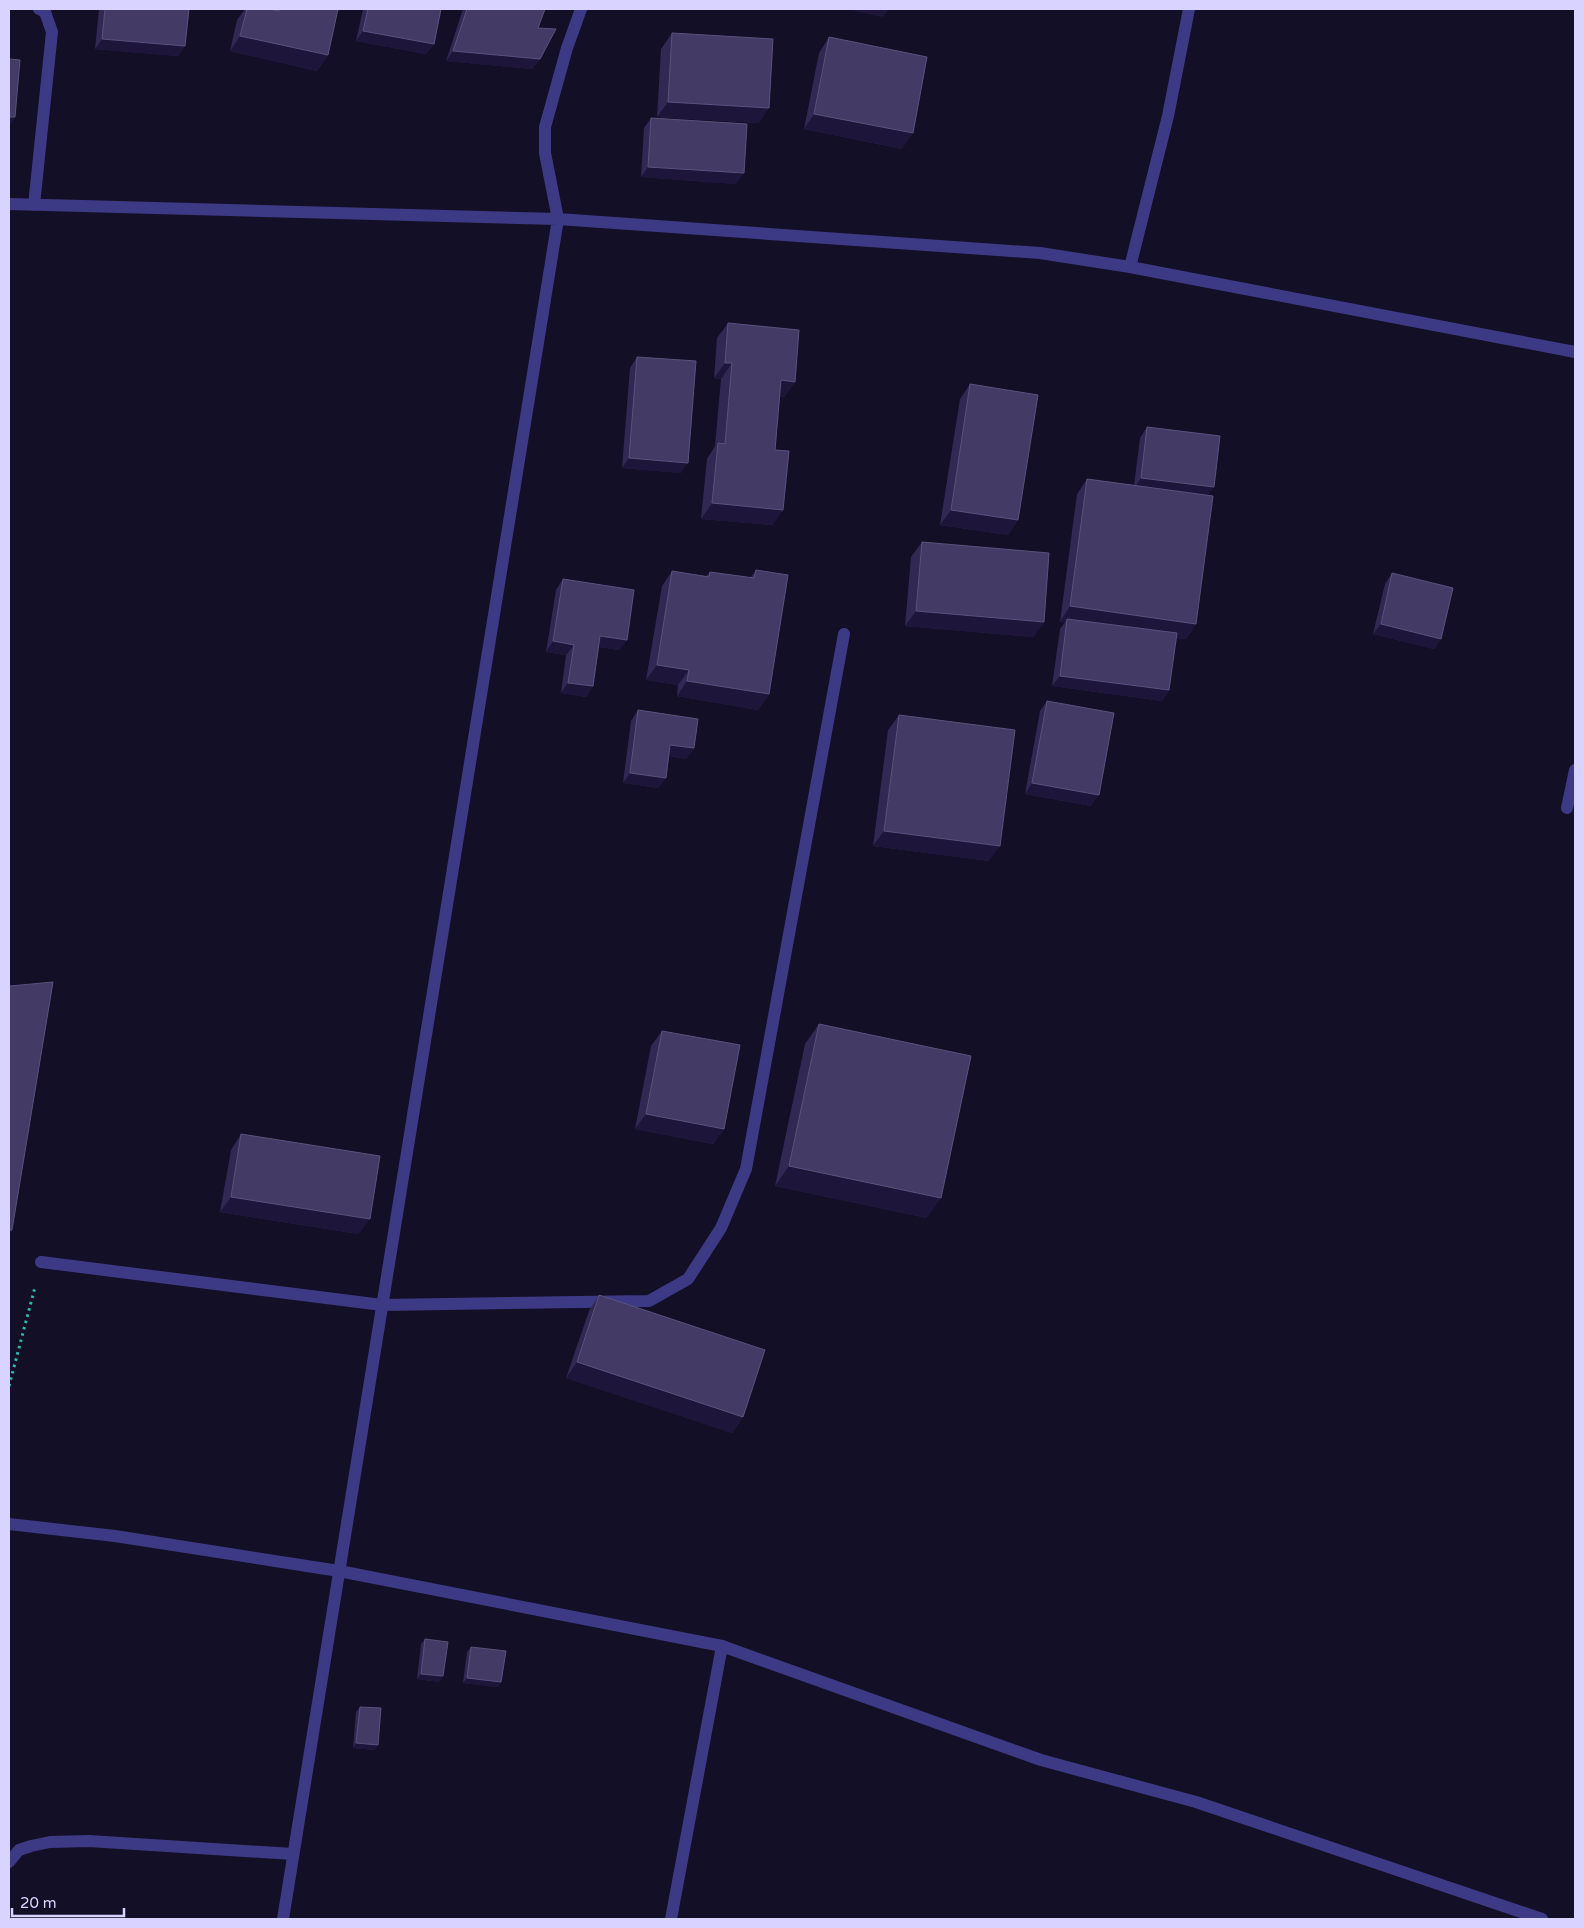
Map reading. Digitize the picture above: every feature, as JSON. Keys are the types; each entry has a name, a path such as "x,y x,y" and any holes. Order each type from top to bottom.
{"street":[{"path":"34,204 52,32 45,12 39,9"},
{"path":"283,1919 558,219 552,178 545,153 545,127 567,48 581,9"},
{"path":"1130,267 1168,116 1189,9"},
{"path":"9,204 558,219 1040,253 1130,267 1575,352"},
{"path":"41,1262 382,1305 648,1301 688,1279 721,1228 746,1169 844,634"},
{"path":"1567,808 1575,770"},
{"path":"9,1524 115,1536 339,1571 722,1646 1041,1760 1196,1802 1542,1919"},
{"path":"671,1919 722,1646"},
{"path":"9,1862 19,1850 50,1842 89,1841 293,1854"}],"path":[{"path":"9,1386 41,1262"}],"building":[{"path":"105,9 189,9 185,46 102,39"},
{"path":"247,9 279,11 279,9 338,9 328,55 240,36"},
{"path":"368,9 441,9 434,44 363,31"},
{"path":"467,9 545,9 538,28 556,29 540,59 453,51"},
{"path":"672,33 773,39 769,108 668,102"},
{"path":"829,37 927,57 913,133 814,114"},
{"path":"9,59 20,60 15,117 9,117"},
{"path":"651,118 747,124 744,173 648,167"},
{"path":"728,323 799,330 795,382 781,380 775,450 789,451 783,510 712,503 718,443 725,444 732,363 725,363"},
{"path":"637,357 696,361 688,463 629,458"},
{"path":"970,384 1038,395 1018,520 951,510"},
{"path":"1147,427 1220,436 1214,487 1141,478"},
{"path":"1087,479 1213,496 1196,624 1070,606"},
{"path":"922,542 1049,553 1044,622 916,611"},
{"path":"756,570 788,575 769,694 687,681 689,670 657,665 672,571 709,577 710,572 754,578"},
{"path":"1392,573 1453,588 1441,639 1381,624"},
{"path":"563,579 634,590 627,640 600,636 593,686 568,683 574,645 553,641"},
{"path":"1067,619 1177,633 1169,690 1060,676"},
{"path":"1047,701 1114,713 1099,795 1032,783"},
{"path":"638,710 698,719 694,748 670,745 666,778 630,773"},
{"path":"899,715 1015,730 1000,846 884,831"},
{"path":"53,982 12,1230 9,1230 9,990 10,986"},
{"path":"819,1024 971,1056 941,1198 789,1166"},
{"path":"662,1031 740,1045 724,1129 646,1114"},
{"path":"241,1134 380,1156 370,1219 231,1197"},
{"path":"599,1295 765,1350 743,1417 577,1362"},
{"path":"425,1639 448,1642 443,1676 421,1674"},
{"path":"471,1647 506,1651 501,1682 467,1678"},
{"path":"360,1707 381,1708 378,1745 356,1743"}]}
